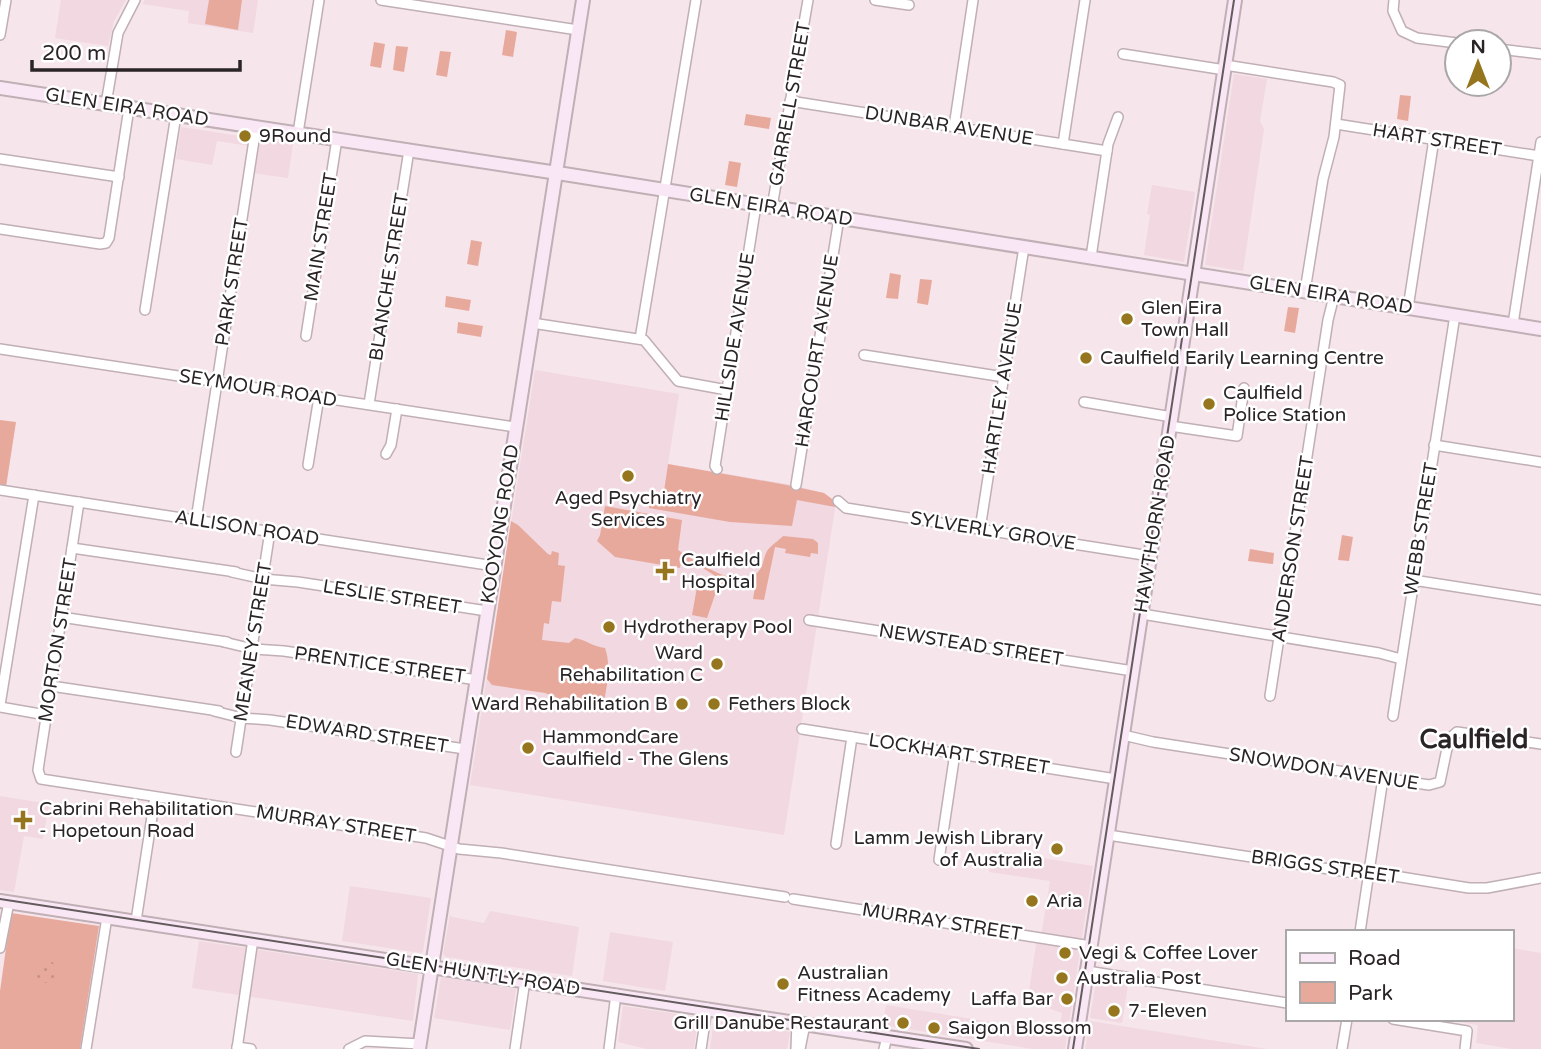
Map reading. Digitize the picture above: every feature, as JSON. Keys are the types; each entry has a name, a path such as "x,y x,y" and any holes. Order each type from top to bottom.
{"main road":[{"name":"KOOYONG ROAD","path":"416,1047 477,680 583,0"},
{"name":"HAWTHORN ROAD","path":"1075,1049 1235,0"},
{"name":"GLEN EIRA ROAD","path":"0,88 1541,329"},
{"name":"GLEN HUNTLY ROAD","path":"4,901 801,1023 884,1043 964,1049"}],"street":[{"path":"0,35 6,0"},
{"path":"106,104 118,33 135,0"},
{"path":"298,133 319,0"},
{"path":"381,0 448,5 578,30"},
{"path":"640,339 696,0"},
{"name":"GARRELL STREET","path":"772,207 808,0"},
{"path":"875,0 909,5"},
{"path":"954,127 973,0"},
{"path":"1063,144 1085,0"},
{"path":"1394,0 1393,11 1402,31 1417,38 1443,41"},
{"path":"1513,51 1541,54"},
{"path":"1123,54 1336,82 1340,85 1336,124 1323,179 1305,291"},
{"name":"DUNBAR AVENUE","path":"790,101 1107,151"},
{"path":"0,229 106,243 129,108"},
{"path":"145,310 176,115"},
{"path":"1091,257 1107,151 1118,117"},
{"name":"HART STREET","path":"1336,124 1539,156"},
{"name":"PARK STREET","path":"196,520 256,127"},
{"name":"MAIN STREET","path":"306,335 337,139"},
{"path":"1408,308 1434,139"},
{"path":"1513,324 1541,142"},
{"name":"BLANCHE STREET","path":"369,404 409,150"},
{"path":"0,159 119,177"},
{"name":"HILLSIDE AVENUE","path":"717,469 715,466 756,205"},
{"name":"HARCOURT AVENUE","path":"796,485 839,218"},
{"name":"HARTLEY AVENUE","path":"981,529 1024,247"},
{"name":"ANDERSON STREET","path":"1270,695 1331,295"},
{"name":"WEBB STREET","path":"1392,716 1453,315"},
{"path":"532,323 640,339 650,346 678,381 727,390"},
{"name":"SEYMOUR ROAD","path":"0,349 515,427"},
{"path":"864,355 1004,377"},
{"path":"1084,402 1237,436 1244,388"},
{"path":"308,465 319,397"},
{"path":"386,454 391,445 397,409"},
{"path":"1434,445 1541,462"},
{"name":"ALLISON ROAD","path":"0,490 494,566"},
{"path":"34,495 0,706 46,715"},
{"name":"SYLVERLY GROVE","path":"838,500 846,508 1150,556"},
{"name":"MORTON STREET","path":"39,777 79,502"},
{"name":"MEANEY STREET","path":"236,752 271,531"},
{"name":"LESLIE STREET","path":"72,548 486,611"},
{"path":"1413,580 1541,600"},
{"path":"1141,616 1401,656"},
{"name":"PRENTICE STREET","path":"61,617 477,680"},
{"name":"NEWSTEAD STREET","path":"809,620 1133,671"},
{"name":"EDWARD STREET","path":"51,686 465,749"},
{"name":"LOCKHART STREET","path":"802,729 1116,779"},
{"name":"SNOWDON AVENUE","path":"1123,738 1430,785 1440,782 1449,739 1457,732 1541,744"},
{"path":"836,844 852,737"},
{"path":"939,860 956,754"},
{"name":"MURRAY STREET","path":"39,777 47,781 426,838 479,850 1091,946"},
{"path":"1360,930 1383,778"},
{"path":"136,921 155,797"},
{"name":"BRIGGS STREET","path":"1108,835 1469,888 1487,888 1541,878"},
{"path":"0,948 4,901"},
{"path":"86,1049 107,917"},
{"path":"251,1049 237,1048 253,939"},
{"path":"1087,971 1286,1003"},
{"path":"515,1049 525,980"},
{"path":"609,1049 617,994"},
{"path":"702,1049 707,1008"},
{"path":"1342,1049 1347,1021"},
{"path":"1406,1021 1468,1031 1465,1049"},
{"path":"798,1049 801,1023"},
{"path":"349,1049 365,1041 416,1047"}],"shaded area":[{"path":"61,0 126,0 114,21 108,46 55,38"},
{"path":"145,0 258,0 253,33 188,23 189,11 142,4"},
{"path":"1234,74 1267,79 1260,121 1264,129 1243,271 1205,265"},
{"path":"181,127 293,144 288,178 253,173 256,147 217,141 212,165 176,159"},
{"path":"1152,185 1195,192 1184,262 1144,255"},
{"name":"Caulfield Hospital","path":"535,370 679,394 668,464 787,484 824,493 836,502 784,835 470,785"},
{"name":"Cabrini Rehabilitation - Hopetoun Road","path":"0,796 49,804 43,839 24,836 14,892 0,890"},
{"path":"993,850 1093,866 1065,1049 1033,1049 883,1025 886,1005 1059,1033 1062,1013 1045,1007 1045,1001 1035,999 1029,991 1050,881 989,872"},
{"path":"350,886 431,898 423,951 421,953 342,941"},
{"path":"490,911 579,927 572,976 446,957 443,954 450,915 484,923"},
{"path":"610,932 673,942 665,991 603,981"},
{"path":"199,941 418,974 413,1021 192,988"},
{"path":"1513,948 1541,953 1541,1049 1512,1049 1476,1043 1478,1025 1453,1021 1513,1021"},
{"path":"441,977 516,989 510,1030 434,1018"},
{"path":"1096,980 1128,985 1122,1023 1090,1018"},
{"path":"623,1006 698,1017 694,1049 647,1049 618,1042"},
{"path":"714,1021 790,1032 787,1049 710,1049"},
{"path":"1090,1021 1267,1049 1085,1049"}],"green space":[{"path":"209,0 242,0 238,30 205,24"},
{"path":"506,30 517,32 513,57 502,55"},
{"path":"374,42 385,44 381,68 370,66"},
{"path":"396,46 408,47 404,72 393,70"},
{"path":"440,51 451,52 447,77 436,75"},
{"path":"1400,95 1411,96 1408,121 1397,119"},
{"path":"746,114 771,118 769,129 744,125"},
{"path":"729,161 741,163 737,187 725,185"},
{"path":"471,240 482,242 478,266 467,264"},
{"path":"890,273 901,275 898,299 886,298"},
{"path":"920,279 932,280 928,305 917,303"},
{"path":"446,296 471,300 469,311 445,307"},
{"path":"1288,307 1299,308 1295,333 1284,331"},
{"path":"458,322 483,326 481,337 457,333"},
{"path":"0,420 16,422 6,487 0,486"},
{"path":"668,464 824,493 836,502 835,507 797,500 792,526 730,522 649,508 649,505 662,505"},
{"path":"605,506 682,520 678,550 729,577 740,579 758,572 767,551 783,536 813,539 818,543 818,554 811,553 810,557 785,553 786,549 775,547 764,600 753,599 755,587 746,586 745,590 718,586 707,618 692,615 697,587 708,591 717,577 698,565 681,562 680,568 615,557 597,541"},
{"path":"511,521 548,554 551,555 552,551 559,553 558,565 565,566 561,602 552,601 549,624 544,623 542,640 569,643 575,638 605,648 608,678 603,708 600,710 574,705 545,693 492,685 487,679"},
{"path":"1342,535 1353,537 1349,561 1338,560"},
{"path":"1250,549 1274,553 1273,564 1248,561"},
{"path":"11,913 99,926 80,1049 0,1049 0,991"},
{"path":"43,961 51,961 58,968 58,976 51,983 43,983 36,976 36,968"}],"tram line":[{"path":"1073,1049 1234,0"},
{"path":"0,899 979,1049"}],"place":[{"name":"9Round","path":"245,136"},
{"name":"Glen Eira Town Hall","path":"1127,319"},
{"name":"Caulfield Earily Learning Centre","path":"1086,358"},
{"name":"Caulfield Police Station","path":"1209,404"},
{"name":"Aged Psychiatry Services","path":"628,476"},
{"name":"Caulfield Hospital","path":"665,571"},
{"name":"Hydrotherapy Pool","path":"609,627"},
{"name":"Ward Rehabilitation C","path":"717,664"},
{"name":"Ward Rehabilitation B","path":"682,704"},
{"name":"Fethers Block","path":"714,704"},
{"name":"HammondCare Caulfield - The Glens","path":"528,748"},
{"name":"Cabrini Rehabilitation - Hopetoun Road","path":"23,820"},
{"name":"Lamm Jewish Library of Australia","path":"1057,849"},
{"name":"Aria","path":"1032,901"},
{"name":"Vegi & Coffee Lover","path":"1065,953"},
{"name":"Australia Post","path":"1062,978"},
{"name":"Australian Fitness Academy","path":"783,984"},
{"name":"Laffa Bar","path":"1067,999"},
{"name":"7-Eleven","path":"1114,1011"},
{"name":"Grill Danube Restaurant","path":"903,1023"},
{"name":"Saigon Blossom","path":"934,1028"}],"district":[{"name":"Caulfield","path":"1474,739"}]}
